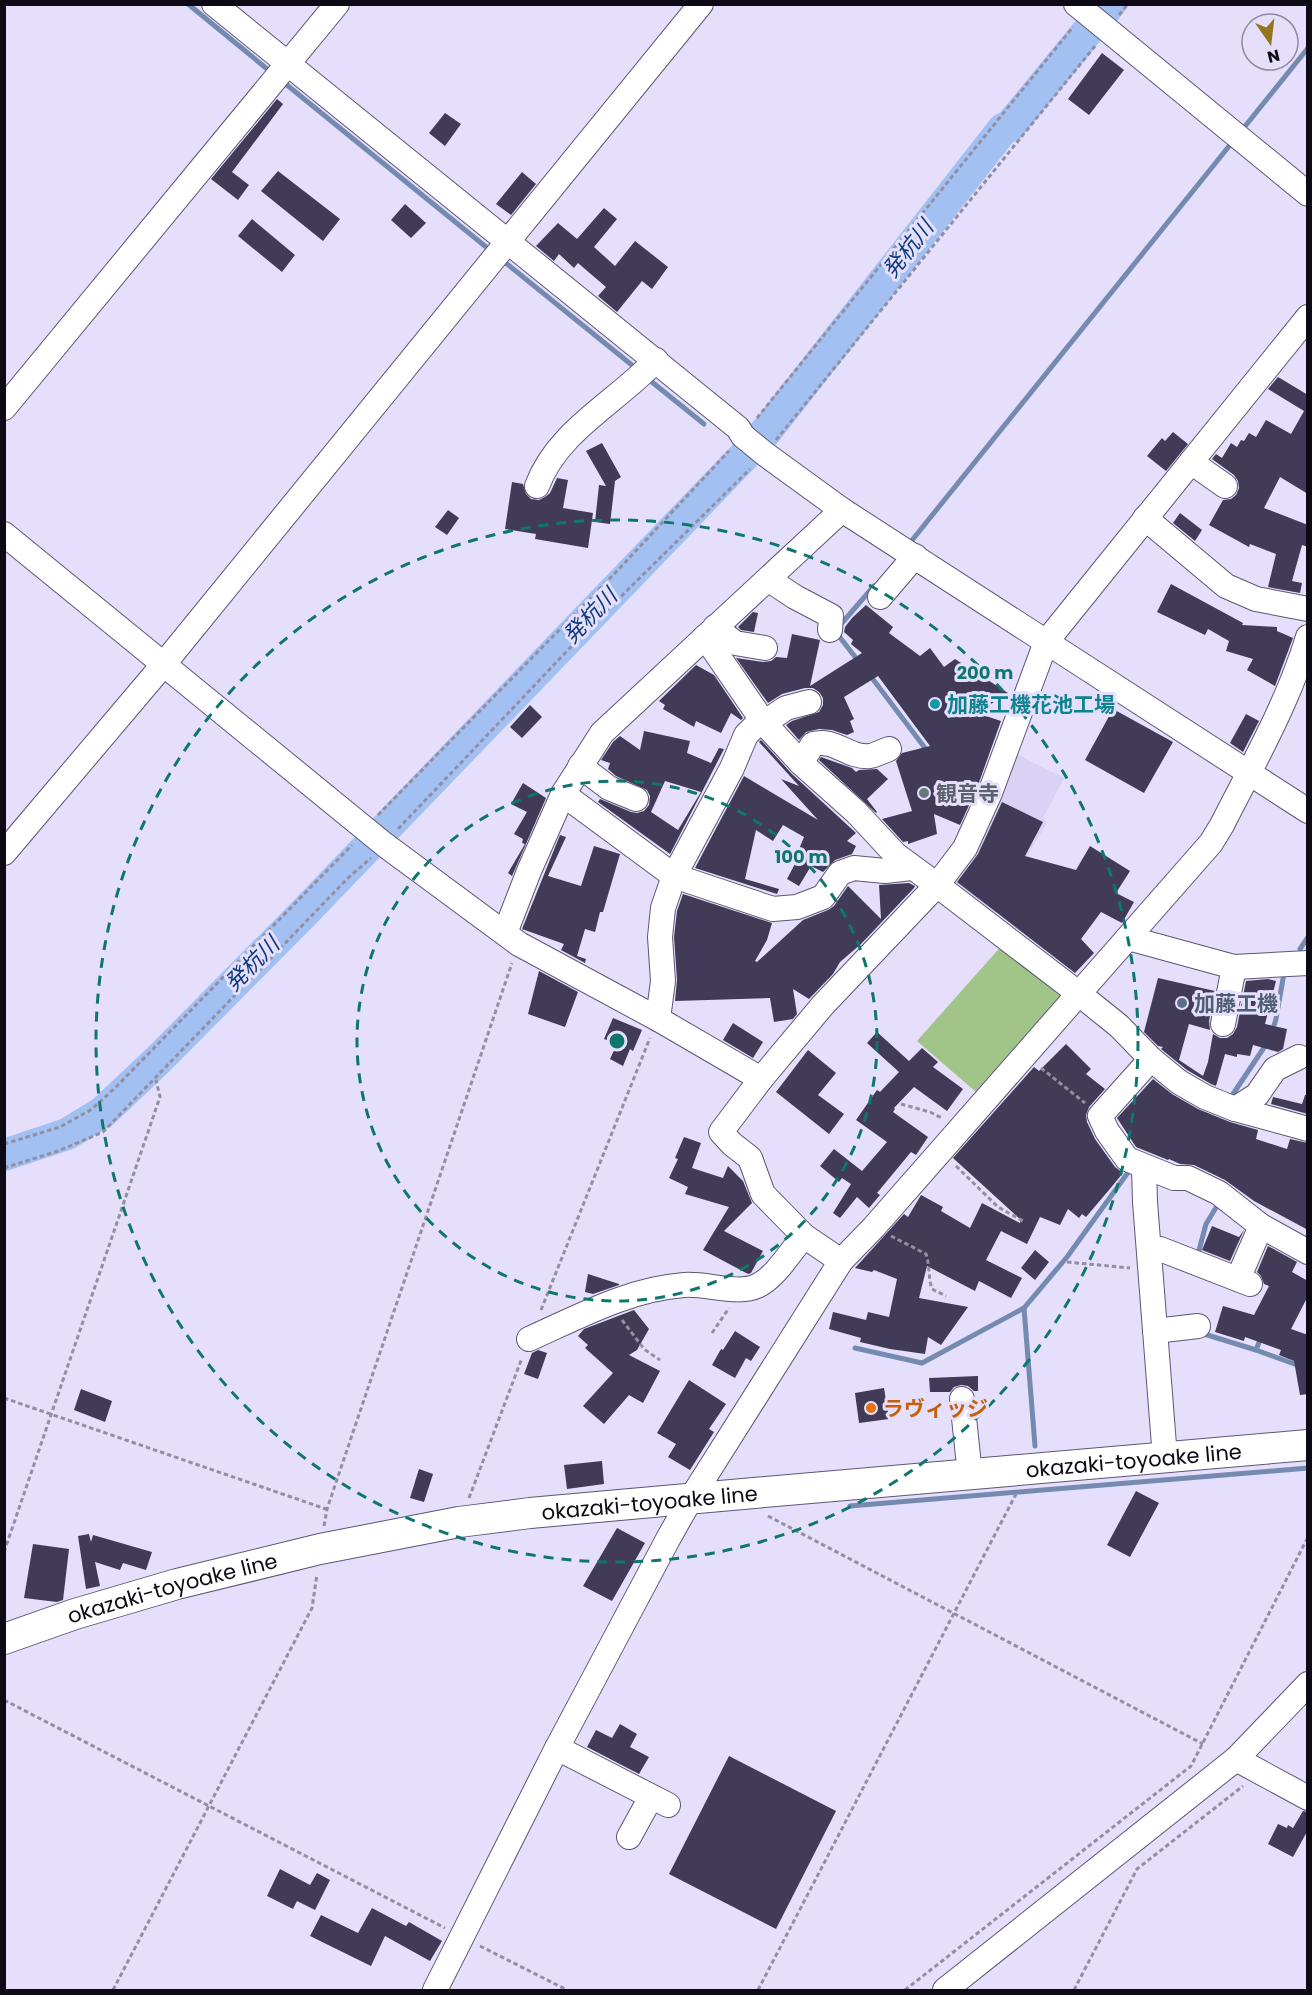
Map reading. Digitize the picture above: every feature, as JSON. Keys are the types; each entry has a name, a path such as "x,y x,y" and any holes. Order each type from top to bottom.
{"main road":[{"name":"okazaki-toyoake line","path":"4,1639 75,1614 177,1584 320,1549 459,1522 530,1513 1308,1445"}],"street":[{"path":"214,4 281,73 645,371 738,428 743,436 765,454 842,510 1308,811"},
{"path":"4,408 337,4"},
{"path":"4,853 163,665 701,4"},
{"path":"1092,18 1308,194"},
{"path":"841,1261 804,1236 763,1194 750,1158 721,1132 761,1079 823,1005 937,885 965,848 990,793 1046,642 1308,317"},
{"path":"530,479 536,458 558,449 601,408 645,371"},
{"path":"1191,462 1226,486"},
{"path":"512,939 529,871 563,794 602,733 842,510"},
{"path":"1145,518 1226,586 1256,599 1308,609"},
{"path":"4,534 385,845 512,939 761,1079"},
{"path":"880,597 915,556"},
{"path":"768,579 795,597 831,616 830,630"},
{"path":"710,632 735,643 765,648"},
{"path":"710,632 762,722 801,763 856,812 911,868 937,885 1078,993 1119,1026 1151,1059 1179,1082 1234,1109 1308,1129"},
{"path":"435,1990 556,1748 690,1500 841,1261 874,1227 1211,843 1304,665 1308,637"},
{"path":"658,1020 663,981 660,937 663,908 674,876 732,768 746,735 762,722 786,708 809,702"},
{"path":"801,763 813,744 824,741 850,753 869,756 889,749"},
{"path":"580,766 609,788 636,799"},
{"path":"563,794 674,876 773,909 797,907 823,897 840,873 854,868 885,871 911,868"},
{"path":"1128,938 1234,967 1308,963"},
{"path":"1222,1024 1234,967"},
{"path":"1234,1109 1257,1095 1275,1069 1299,1057"},
{"path":"1151,1059 1100,1116 1107,1131 1127,1159 1174,1178 1188,1178 1219,1192 1261,1226 1308,1252"},
{"path":"1144,1167 1165,1458"},
{"path":"1149,1261 1160,1249 1244,1281 1261,1226"},
{"path":"529,1339 612,1302 656,1290 685,1284 742,1290 755,1287 768,1279 804,1236"},
{"path":"1155,1331 1198,1326"},
{"path":"962,1400 970,1475"},
{"path":"945,1990 1236,1759 1308,1684"},
{"path":"556,1748 660,1801 629,1837"},
{"path":"1236,1759 1272,1779 1305,1790"}],"path":[{"path":"4,1144 60,1127 92,1109 117,1087 350,847 363,827 377,816 620,569 743,436 1092,18 1128,4"},
{"path":"4,1168 58,1151 103,1132 348,878 385,845 405,820 587,630 765,454 1092,18"},
{"path":"112,1990 312,1608 327,1509 512,939"},
{"path":"459,1522 529,1339 658,1020"},
{"path":"1025,1055 1100,1116"},
{"path":"4,1552 160,1097 156,1078"},
{"path":"901,1104 930,1112 959,1129"},
{"path":"940,1150 998,1207 1023,1221"},
{"path":"874,1227 926,1254 930,1266 928,1279 932,1289 946,1296"},
{"path":"1067,1262 1149,1261"},
{"path":"612,1302 626,1327 644,1349 660,1360"},
{"path":"4,1398 327,1509"},
{"path":"758,1990 1021,1484 1020,1471"},
{"path":"754,1493 754,1509 1203,1744"},
{"path":"905,1990 1191,1766 1308,1538"},
{"path":"4,1700 567,1990"},
{"path":"1074,1990 1137,1869 1248,1782 1272,1779"}],"shaded area":[{"path":"1011,751 1064,778 1043,818 1047,823 1027,856 1024,856 1021,879 990,918 944,883"}],"green space":[{"path":"1004,943 1059,986 1061,995 976,1092 917,1041"}],"building":[{"path":"1102,53 1124,70 1089,115 1068,99"},
{"path":"277,99 283,104 232,172 249,185 238,200 211,179"},
{"path":"445,113 461,124 445,146 429,133"},
{"path":"278,171 340,219 323,241 261,191"},
{"path":"522,172 536,184 511,215 496,204"},
{"path":"405,204 426,223 411,238 391,220"},
{"path":"604,208 617,219 594,247 615,266 635,241 668,267 652,289 642,281 617,312 598,296 606,287 578,263 574,268 559,254 554,261 536,246 558,223 577,239"},
{"path":"252,219 295,255 282,272 238,236"},
{"path":"1278,377 1308,395 1308,494 1280,477 1264,508 1308,525 1308,547 1302,545 1292,581 1302,583 1300,593 1268,587 1276,554 1250,544 1249,547 1209,525 1223,500 1231,499 1239,488 1234,475 1212,459 1216,454 1222,458 1231,443 1237,447 1249,433 1256,437 1266,420 1291,434 1304,411 1268,389"},
{"path":"1173,432 1188,444 1166,471 1147,456 1162,438 1165,441"},
{"path":"602,443 621,477 615,481 610,524 595,522 599,485 606,486 586,451"},
{"path":"557,478 568,480 563,508 593,513 588,548 535,539 536,534 505,529 512,482 523,484 526,494 531,499 539,500 550,493"},
{"path":"448,510 459,518 447,535 435,527"},
{"path":"1180,513 1202,530 1195,541 1173,523"},
{"path":"1171,584 1243,623 1242,625 1277,627 1277,631 1293,638 1275,686 1247,670 1253,659 1226,651 1229,641 1208,629 1205,635 1157,612"},
{"path":"866,605 893,627 889,633 920,656 930,648 944,667 955,659 1008,693 977,713 1001,721 977,788 960,825 934,814 937,834 908,844 908,841 903,842 882,819 912,811 896,761 902,753 930,746 878,676 844,697 854,719 850,721 854,732 847,735 819,729 806,732 799,740 786,725 819,712 823,705 823,698 819,692 813,688 805,688 782,694 768,703 736,658 763,662 771,661 776,657 787,658 792,634 820,640 810,686 862,653 851,644 853,640 844,632 852,618"},
{"path":"753,612 758,613 754,632 741,630 738,627"},
{"path":"696,665 714,675 743,718 741,720 731,713 721,733 696,721 694,727 663,709 665,705 659,701"},
{"path":"530,705 542,717 522,738 510,727"},
{"path":"1113,709 1173,742 1144,793 1085,760"},
{"path":"1246,714 1259,721 1243,752 1230,743"},
{"path":"644,731 690,741 687,753 711,763 719,748 724,749 670,854 598,802 600,799 637,813 644,811 649,805 650,796 647,790 616,776 608,769 610,763 601,760 620,736 640,750","holes":["665,781 701,792 678,830 651,812"]},
{"path":"761,740 792,774 856,833 847,841 856,846 852,854 835,860 823,872 811,866 799,886 787,879 797,860 795,859 804,837 783,825 773,841 756,830 745,879 779,889 777,894 695,868 744,776 818,820 781,779 799,786 759,742"},
{"path":"821,757 852,768 856,772 877,769 888,779 867,799 876,813 819,760"},
{"path":"523,783 546,798 512,876 508,873 525,844 522,843 523,839 514,834 527,812 511,804"},
{"path":"1002,802 1043,822 1025,856 1076,870 1090,846 1130,871 1116,893 1134,902 1122,923 1101,912 1081,939 1094,953 1075,973 957,882 978,854"},
{"path":"560,835 566,837 548,876 581,886 594,846 620,854 595,932 585,929 577,956 586,959 585,963 561,950 564,944 522,929"},
{"path":"909,883 915,886 914,888 861,944 840,962 833,974 809,999 793,989 797,1014 793,1019 774,1022 770,998 675,1001 677,980 674,937 677,911 683,894 772,923 767,940 755,961 757,962 803,920 834,906 848,886 881,919 879,885"},
{"path":"539,971 578,992 565,1027 528,1014"},
{"path":"1158,978 1215,991 1209,1021 1210,1030 1189,1024 1179,1060 1203,1076 1213,1034 1220,1038 1227,1038 1237,1027 1246,981 1268,979 1276,981 1265,1024 1287,1029 1283,1049 1278,1052 1253,1045 1250,1056 1237,1054 1237,1057 1225,1054 1216,1086 1211,1084 1187,1070 1144,1032"},
{"path":"613,1018 642,1030 633,1051 630,1049 623,1066 610,1059 617,1044 604,1039"},
{"path":"733,1023 763,1042 753,1058 723,1040"},
{"path":"877,1032 909,1061 922,1048 938,1062 933,1067 963,1089 947,1111 914,1087 894,1108 893,1112 928,1137 916,1155 911,1152 877,1193 880,1195 869,1208 857,1197 840,1218 833,1213 851,1184 842,1178 839,1182 820,1166 834,1149 862,1171 887,1142 856,1120 877,1090 880,1092 899,1072 867,1043"},
{"path":"1066,1044 1091,1069 1086,1074 1105,1089 1089,1107 1086,1115 1095,1139 1115,1167 1123,1173 1109,1190 1086,1217 1082,1214 1079,1218 1068,1209 1060,1225 1040,1217 1027,1244 1001,1231 986,1260 1022,1278 1011,1298 979,1281 975,1291 927,1266 919,1298 968,1307 941,1345 928,1337 925,1354 860,1342 861,1338 829,1329 833,1312 866,1320 868,1312 889,1317 897,1279 874,1270 872,1272 855,1268 904,1214 908,1217 921,1195 943,1207 941,1211 970,1228 982,1203 1020,1223 1021,1220 953,1158 1034,1067 1039,1071"},
{"path":"808,1050 836,1073 818,1095 844,1114 829,1134 776,1092"},
{"path":"1153,1079 1172,1094 1198,1109 1258,1130 1256,1139 1287,1149 1290,1139 1308,1143 1308,1230 1254,1201 1225,1180 1194,1165 1180,1164 1136,1147 1117,1118"},
{"path":"1305,1095 1308,1095 1308,1114 1271,1104 1273,1097 1302,1104"},
{"path":"684,1137 701,1143 692,1168 723,1178 728,1166 743,1181 752,1203 724,1231 763,1251 751,1273 748,1274 703,1250 729,1207 685,1194 688,1187 669,1178 678,1159 675,1158"},
{"path":"1212,1226 1239,1237 1244,1230 1230,1261 1202,1250"},
{"path":"1268,1246 1297,1262 1292,1272 1308,1281 1308,1296 1291,1329 1308,1335 1308,1394 1300,1395 1294,1361 1279,1355 1281,1350 1245,1337 1244,1341 1215,1332 1223,1306 1254,1315 1269,1286 1264,1284 1257,1272"},
{"path":"1035,1250 1049,1262 1035,1280 1021,1268"},
{"path":"588,1274 619,1285 593,1294 585,1292"},
{"path":"634,1310 649,1329 637,1350 629,1355 660,1371 643,1403 629,1395 604,1424 583,1406 613,1373 585,1348 588,1345 578,1336 584,1329"},
{"path":"735,1331 760,1347 751,1361 746,1358 735,1378 712,1365"},
{"path":"538,1350 547,1353 538,1379 524,1374 532,1353"},
{"path":"978,1376 978,1391 961,1385 954,1387 950,1392 930,1392 929,1378"},
{"path":"689,1380 726,1404 709,1429 714,1432 690,1470 668,1457 676,1444 657,1433"},
{"path":"884,1388 889,1419 859,1423 855,1393"},
{"path":"81,1389 112,1401 105,1422 74,1410"},
{"path":"602,1461 604,1484 567,1489 564,1465"},
{"path":"419,1469 433,1474 424,1502 410,1498"},
{"path":"1136,1491 1159,1503 1130,1557 1107,1545"},
{"path":"617,1528 645,1543 612,1601 583,1586"},
{"path":"89,1534 91,1542 93,1535 152,1552 146,1570 123,1563 120,1570 95,1562 100,1586 86,1589 78,1536"},
{"path":"33,1544 69,1549 63,1600 57,1602 24,1598"},
{"path":"620,1724 637,1734 630,1747 649,1757 639,1774 587,1747 596,1730 612,1738"},
{"path":"729,1756 836,1811 776,1929 669,1874"},
{"path":"1303,1811 1308,1812 1308,1830 1293,1857 1268,1844 1278,1824 1293,1828"},
{"path":"280,1869 310,1885 317,1873 330,1880 315,1910 297,1901 293,1909 267,1896"},
{"path":"372,1908 406,1926 409,1922 442,1941 430,1961 385,1936 371,1966 310,1936 321,1915 358,1933"}],"waterway":[{"path":"188,4 272,73"},
{"name":"発杭川","path":"4,1155 67,1134 103,1112 302,915 744,456 768,429 1003,129 1010,126 1110,4"},
{"path":"1242,130 1308,48"},
{"path":"282,81 491,251"},
{"path":"909,544 1234,140"},
{"path":"501,259 638,370"},
{"path":"647,378 704,424"},
{"path":"859,662 835,631 874,586"},
{"path":"869,674 928,752"},
{"path":"1300,949 1308,937"},
{"path":"1272,1032 1284,973"},
{"path":"1229,1100 1267,1043"},
{"path":"855,1348 922,1363 1024,1308 1067,1257 1132,1167"},
{"path":"1198,1254 1206,1224 1220,1201"},
{"path":"1024,1308 1035,1446"},
{"path":"1201,1333 1256,1350"},
{"path":"1262,1335 1256,1350 1300,1366"},
{"path":"850,1506 1308,1468"}],"place":[{"name":"加藤工機花池工場","path":"935,704"},
{"name":"観音寺","path":"924,793"},
{"name":"加藤工機","path":"1182,1003"},
{"name":"ラヴィッジ","path":"871,1408"}]}
